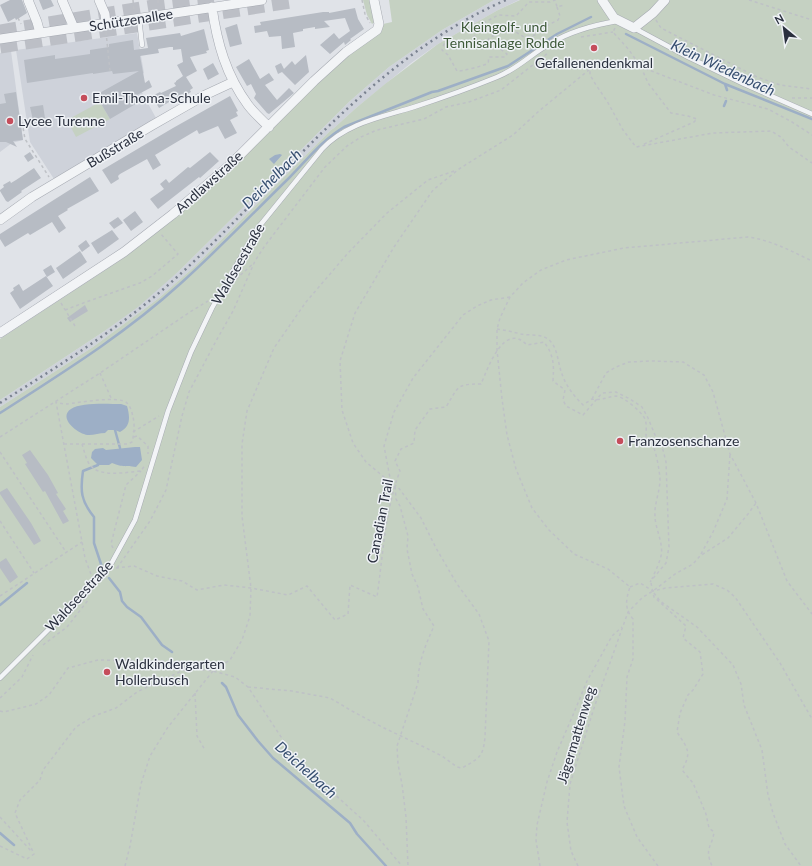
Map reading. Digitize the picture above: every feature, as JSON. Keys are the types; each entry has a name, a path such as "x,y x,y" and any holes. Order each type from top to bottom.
{"street":[{"path":"28,0 40,33"},
{"path":"62,0 74,28"},
{"path":"99,0 105,14 106,24"},
{"name":"Schützenallee","path":"0,39 262,0"},
{"path":"374,0 379,24 375,32"},
{"path":"602,0 610,13 618,21 634,28 653,14 665,0"},
{"path":"212,7 219,44 228,71 248,105 269,128"},
{"name":"Andlawstraße","path":"0,333 124,252 156,228 204,189 269,128 314,81 346,52 375,32"},
{"name":"Bußstraße","path":"0,220 53,184 205,95 234,82"}],"lane":[{"path":"137,19 142,46"},
{"name":"Waldseestraße","path":"0,678 110,566 135,520 168,411 196,340 257,229 313,158 333,137 341,132 362,123 427,103 499,77 516,68 550,43 569,33 618,21"},
{"path":"634,28 688,57 812,114"}],"path":[{"path":"133,0 137,19"},
{"path":"362,0 365,14 375,32"},
{"path":"554,0 557,7 560,16 558,20 536,31 534,35 524,37 506,26 500,32 489,38 488,40 507,54 505,58 489,57 488,63 484,66 477,66 462,72 457,71 448,55 442,50 444,44 447,42 470,44 482,24 498,15 516,16 529,2 550,2 554,0"},
{"path":"750,0 812,20"},
{"path":"557,7 564,5"},
{"path":"653,14 661,28 757,77 780,85 812,88"},
{"path":"18,18 21,24"},
{"path":"613,32 618,21"},
{"path":"106,24 106,39 110,71"},
{"path":"574,38 613,32"},
{"path":"613,32 629,50 641,67 648,83 671,113 697,119 680,129 636,146"},
{"path":"117,569 150,521 166,490 182,416 189,392 245,288 255,262 264,247 324,167 347,146 361,137 378,130 424,119 446,107 469,102 500,90 549,52"},
{"path":"641,67 714,95 768,109 812,135"},
{"path":"248,687 292,691 330,698 400,736 442,756 457,767 462,768 480,756 484,751 489,641 479,614 457,584 421,518 398,487 366,462 353,443 342,410 340,361 355,312 394,247 433,190 459,169 513,135 539,111 590,69 590,75 607,101 623,130 636,146"},
{"path":"790,98 812,98"},
{"path":"26,118 22,122 25,139 53,184"},
{"path":"636,146 713,132 771,132 781,137 789,147 812,163"},
{"path":"126,866 141,784 150,756 168,727 213,671 230,660 242,640 250,616 251,588 242,516 242,444 247,411 274,348 306,302 348,253 387,213 428,180 459,169"},
{"path":"65,310 140,283 152,276 178,254 156,228"},
{"path":"630,587 608,569 574,554 549,530 532,508 516,469 507,435 502,399 497,350 497,329 500,318 510,297 523,283 541,270 576,258 624,248 748,237 762,239 812,261"},
{"path":"235,280 255,262"},
{"path":"57,296 75,326"},
{"path":"391,483 384,446 394,412 413,378 441,345 463,315 477,306 491,300 510,297"},
{"path":"0,437 56,402 208,301"},
{"path":"497,329 542,336 550,341 562,374 570,390 583,405 592,399 606,373 629,362 683,362 704,374 713,392 730,454 756,503 787,581 812,614"},
{"name":"Canadian Trail","path":"110,566 117,569 134,566 157,576 182,581 197,590 224,585 251,588 288,595 307,586 335,620 348,614 350,585 377,597 395,485 400,471 395,461 401,448 414,443 415,430 430,409 446,407 456,390 463,384 481,384 497,350 506,341 514,338 522,340 527,345 544,342 549,348 554,364 553,381 565,390 563,400 566,406 583,415 602,392 616,392 642,407 655,435 662,446 666,462 669,518 669,547 666,563 650,582"},
{"path":"100,373 112,400"},
{"path":"592,399 598,400 606,397 618,396 634,406 645,419 646,437 652,440 656,455 660,480 655,508 655,518 662,555 650,582 654,597 686,626 683,638 700,652 703,674 688,695 680,713 678,732 688,748 688,760 682,770 693,783 706,814 709,828 714,832 713,840 708,848 709,859 712,866"},
{"path":"56,402 64,404 89,400 122,400 128,403 134,421 134,437 132,442 128,444 64,444"},
{"path":"56,402 85,558 94,584"},
{"path":"134,432 168,411"},
{"path":"134,437 137,436 148,446 147,458"},
{"path":"82,444 90,465 98,470 110,474 141,471"},
{"path":"0,452 66,552"},
{"path":"628,612 643,597 675,574 693,564 700,556 713,532 727,499 730,454"},
{"path":"116,556 111,544 126,484 141,471 145,464"},
{"path":"395,485 396,499 400,506 408,536 407,549 412,574 418,587 423,609 434,626 422,655 418,672 418,683 397,746 398,764 406,818 408,866"},
{"path":"700,556 728,538 756,503"},
{"path":"0,521 34,573"},
{"path":"0,595 82,542"},
{"path":"630,587 640,583 653,591 660,601 697,627 733,665 741,684 744,705 762,750 768,795 773,813 785,844 801,866"},
{"path":"653,591 666,588 713,584 727,590 735,597 780,663 812,719"},
{"path":"630,587 627,598 628,612 633,619 633,659 627,677 625,721 619,767 624,806 637,837 658,866"},
{"path":"40,647 67,627 93,594"},
{"name":"Jägermattenweg","path":"578,866 571,851 567,822 570,784 614,647 628,612"},
{"path":"540,866 536,840 537,825 556,752 574,715 587,681 612,636 623,626"},
{"path":"0,698 22,677 35,651"},
{"path":"0,711 4,712 36,704 49,695 68,668 98,660 167,661 188,668 213,671 235,677 248,687 294,755 308,770 364,821 402,866"},
{"path":"34,854 15,813 20,800 40,780 42,770 76,727 94,716 116,708 138,692 188,668"},
{"path":"195,693 197,736 205,750"},
{"path":"0,817 34,854"},
{"path":"0,846 27,859 34,854"}],"shaded area":[{"path":"494,0 519,0 498,10 438,44 411,63 331,130 194,267 159,298 93,347 0,407 0,400 103,332 179,271 350,101 389,67 442,30"},
{"name":"Emil-Thoma-Schule","path":"137,33 144,73 134,78 156,118 54,179 30,142 16,50"},
{"name":"Lycee Turenne","path":"11,51 23,140 12,143 0,152 0,53"}],"green space":[{"path":"363,0 370,0 375,22 372,24 367,15"},
{"path":"389,0 494,0 442,30 389,67 350,101 179,271 138,307 0,400 0,339 119,261 184,210 227,173 322,79 383,24 392,22"},
{"name":"Kleingolf- und Tennisanlage Rohde","path":"520,0 812,0 812,866 0,866 0,407 93,347 159,298 194,267 331,130 385,84 438,44 498,10"},
{"path":"100,102 110,119 76,137 67,120"}],"water":[{"path":"275,155 282,155 274,164 269,159"},
{"path":"121,404 127,406 129,421 124,430 120,432 108,430 105,433 91,435 85,434 75,429 66,417 67,413 71,409 81,405"},
{"path":"140,447 142,460 136,467 116,465 112,463 109,465 98,465 91,458 92,452 95,449 103,448 106,450"}],"building":[{"path":"10,0 22,0 27,13 16,20 15,18 8,22 0,5"},
{"path":"39,0 51,0 54,6 43,10"},
{"path":"355,8 358,19 364,29 350,39 351,40 345,45 344,42 330,54 320,45 334,33 339,39 350,31 345,18 324,21 330,27 315,29 315,27 303,29 303,31 293,33 295,47 282,49 281,36 269,37 267,31 255,33 254,26 261,25 260,22"},
{"path":"237,24 242,44 230,47 225,28"},
{"path":"204,29 209,50 206,51 207,53 190,57 197,71 186,77 193,88 190,90 191,92 184,96 183,94 181,95 159,108 152,96 176,86 174,83 183,76 177,65 183,62 181,49 173,50 173,47 170,47 158,49 159,53 140,56 145,83 149,80 152,87 135,96 139,102 110,119 100,102 98,103 94,96 139,71 113,74 112,71 93,73 27,83 24,60 55,55 55,59 90,54 90,50 109,47 109,44 133,40 134,50 148,48 146,38 180,33 181,36"},
{"path":"306,55 309,72 295,85 282,72 278,74 275,66 281,63 284,69 292,61 295,65"},
{"path":"249,59 260,79 269,73 274,80 265,85 277,100 289,88 294,93 269,114 254,98 256,94 251,84 247,86 236,67"},
{"path":"213,63 219,74 208,80 203,69"},
{"path":"16,92 23,140 13,141 17,147 6,142 0,142 0,104 6,103 4,94"},
{"path":"230,96 238,111 236,112 238,116 230,120 237,133 225,139 218,126 199,134 197,130 155,155 161,165 153,170 147,159 120,174 118,176 119,179 111,184 102,170"},
{"path":"43,105 45,118 33,120 30,107"},
{"path":"30,152 34,158 28,162 24,156"},
{"path":"210,152 219,161 200,178 199,177 158,209 150,199 164,189 160,184 166,179 169,183 188,167 190,168"},
{"path":"34,168 41,178 21,191 22,192 8,202 6,201 0,191 4,187 3,185 10,181 11,183"},
{"path":"90,177 99,191 67,209 68,210 58,216 66,228 59,233 52,222 30,235 28,233 5,247 0,239 0,234"},
{"path":"135,211 143,222 131,231 123,220"},
{"path":"118,217 123,223 114,229 109,223"},
{"path":"112,230 119,239 98,254 91,243"},
{"path":"86,240 90,246 82,252 78,246"},
{"path":"80,251 87,262 63,279 56,268"},
{"path":"51,265 55,272 47,277 43,270"},
{"path":"46,276 53,286 20,309 10,293 14,290 13,288 19,284 23,291"},
{"path":"85,305 88,311 70,322 67,318"},
{"path":"30,450 48,475 58,493 56,494 66,509 63,511 69,521 63,524 45,491 43,492 25,464 27,463 22,455"},
{"path":"7,488 31,523 41,541 34,545 0,494 0,492"},
{"path":"6,558 18,577 10,583 0,568 0,562"}],"waterway":[{"name":"Deichelbach","path":"0,413 93,352 159,302 208,258 336,132 344,127 432,92 508,66 557,34 591,17"},
{"name":"Klein Wiedenbach","path":"626,34 725,84 812,119"},
{"name":"Klein Wiedenbach","path":"725,84 727,90"},
{"path":"724,106 726,101"},
{"name":"Deichelbach","path":"115,430 120,448"},
{"name":"Deichelbach","path":"98,465 83,471 82,496 86,506 94,517 94,543 102,567"},
{"name":"Deichelbach","path":"109,578 120,592 122,601 127,607 141,617 162,645 172,652"},
{"path":"0,605 27,583"},
{"name":"Deichelbach","path":"222,683 226,687 238,715 273,758 350,823 357,834 386,866"},
{"path":"0,833 14,845"}],"tunnel":[{"path":"0,33 159,7 214,0"},
{"path":"0,45 291,0"}],"railway":[{"path":"0,403 113,329 155,296 215,241 330,125 370,89 412,55 457,25 506,0"}],"place":[{"name":"Gefallenendenkmal","path":"594,48"},
{"name":"Emil-Thoma-Schule","path":"84,98"},
{"name":"Lycee Turenne","path":"10,121"},
{"name":"Franzosenschanze","path":"620,441"},
{"name":"Waldkindergarten Hollerbusch","path":"107,672"}]}
